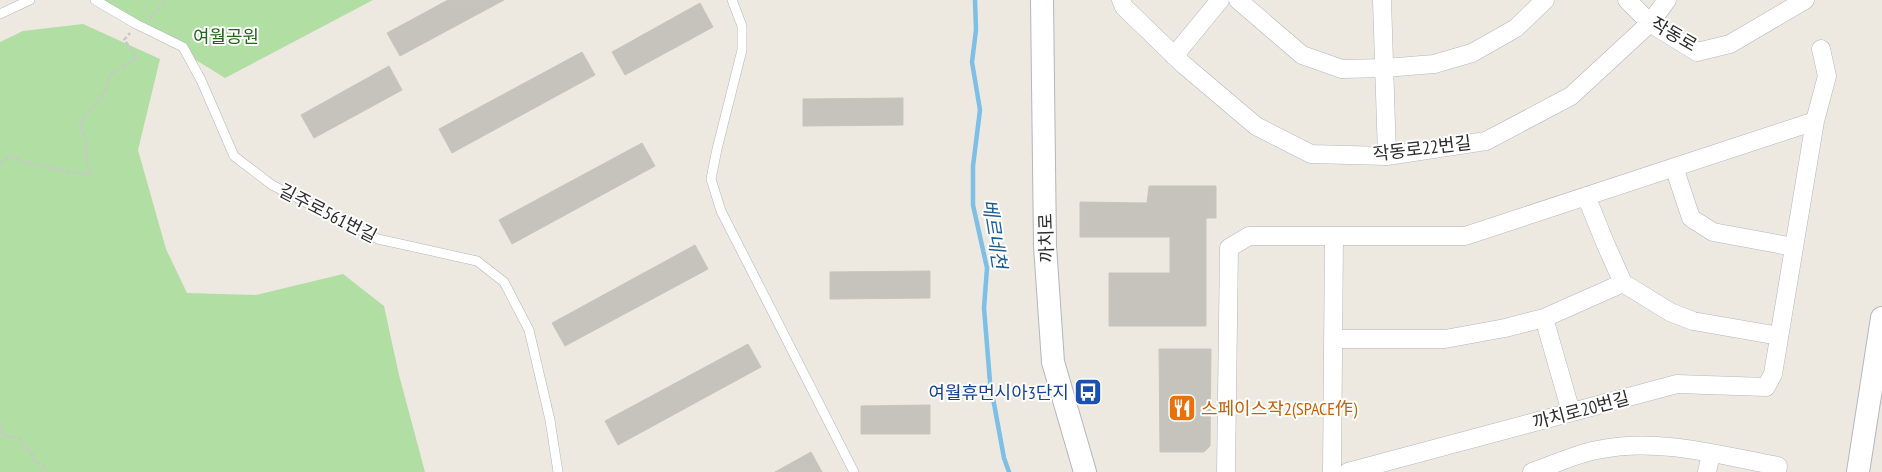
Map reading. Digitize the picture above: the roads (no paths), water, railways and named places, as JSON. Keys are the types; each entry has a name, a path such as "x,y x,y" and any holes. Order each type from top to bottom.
{"street":[{"name":"까치로","path":"1042,0 1045,246 1053,362 1085,472"},
{"name":"작동로22번길","path":"1121,0 1124,7 1174,56 1256,126 1311,154 1387,156 1486,140 1571,96 1650,23 1667,0"},
{"path":"1174,56 1220,0"},
{"path":"1238,0 1302,55 1342,69 1434,64 1472,52 1516,28 1545,0"},
{"path":"1382,0 1387,156"},
{"name":"작동로","path":"1627,0 1650,23 1697,52 1730,44 1805,0"},
{"name":"까치로20번길","path":"1348,472 1677,384 1766,387 1773,374 1815,121 1827,76 1820,49"},
{"path":"1226,472 1229,248 1250,236 1465,236 1815,121"},
{"path":"1674,167 1691,218 1713,232 1794,246"},
{"path":"1586,196 1623,283 1670,312 1693,321 1779,336"},
{"path":"1332,472 1334,236"},
{"path":"1333,339 1445,339 1505,328 1544,318 1623,283"},
{"path":"1544,318 1571,412"},
{"path":"1858,472 1882,318"},
{"path":"1532,472 1596,450 1641,444 1778,466 1777,472"},
{"path":"1707,472 1711,454"}],"lane":[{"path":"0,14 30,0"},
{"name":"길주로561번길","path":"95,0 136,24 183,47 201,80 234,156 272,185 378,239 477,262 504,282 529,330 550,420 558,472"},
{"path":"732,0 742,26 742,50 716,149 711,179 721,211 854,472"}],"waterway":[{"name":"베르네천","path":"975,0 976,30 972,62 980,110 973,166 973,205 987,268 984,308 990,382 1004,458 1009,472"}],"place":[{"name":"여월휴먼시아3단지","path":"1088,392"},
{"name":"스페이스작2(SPACE作)","path":"1182,408"}],"park label":[{"name":"여월공원","path":"226,36"}]}
